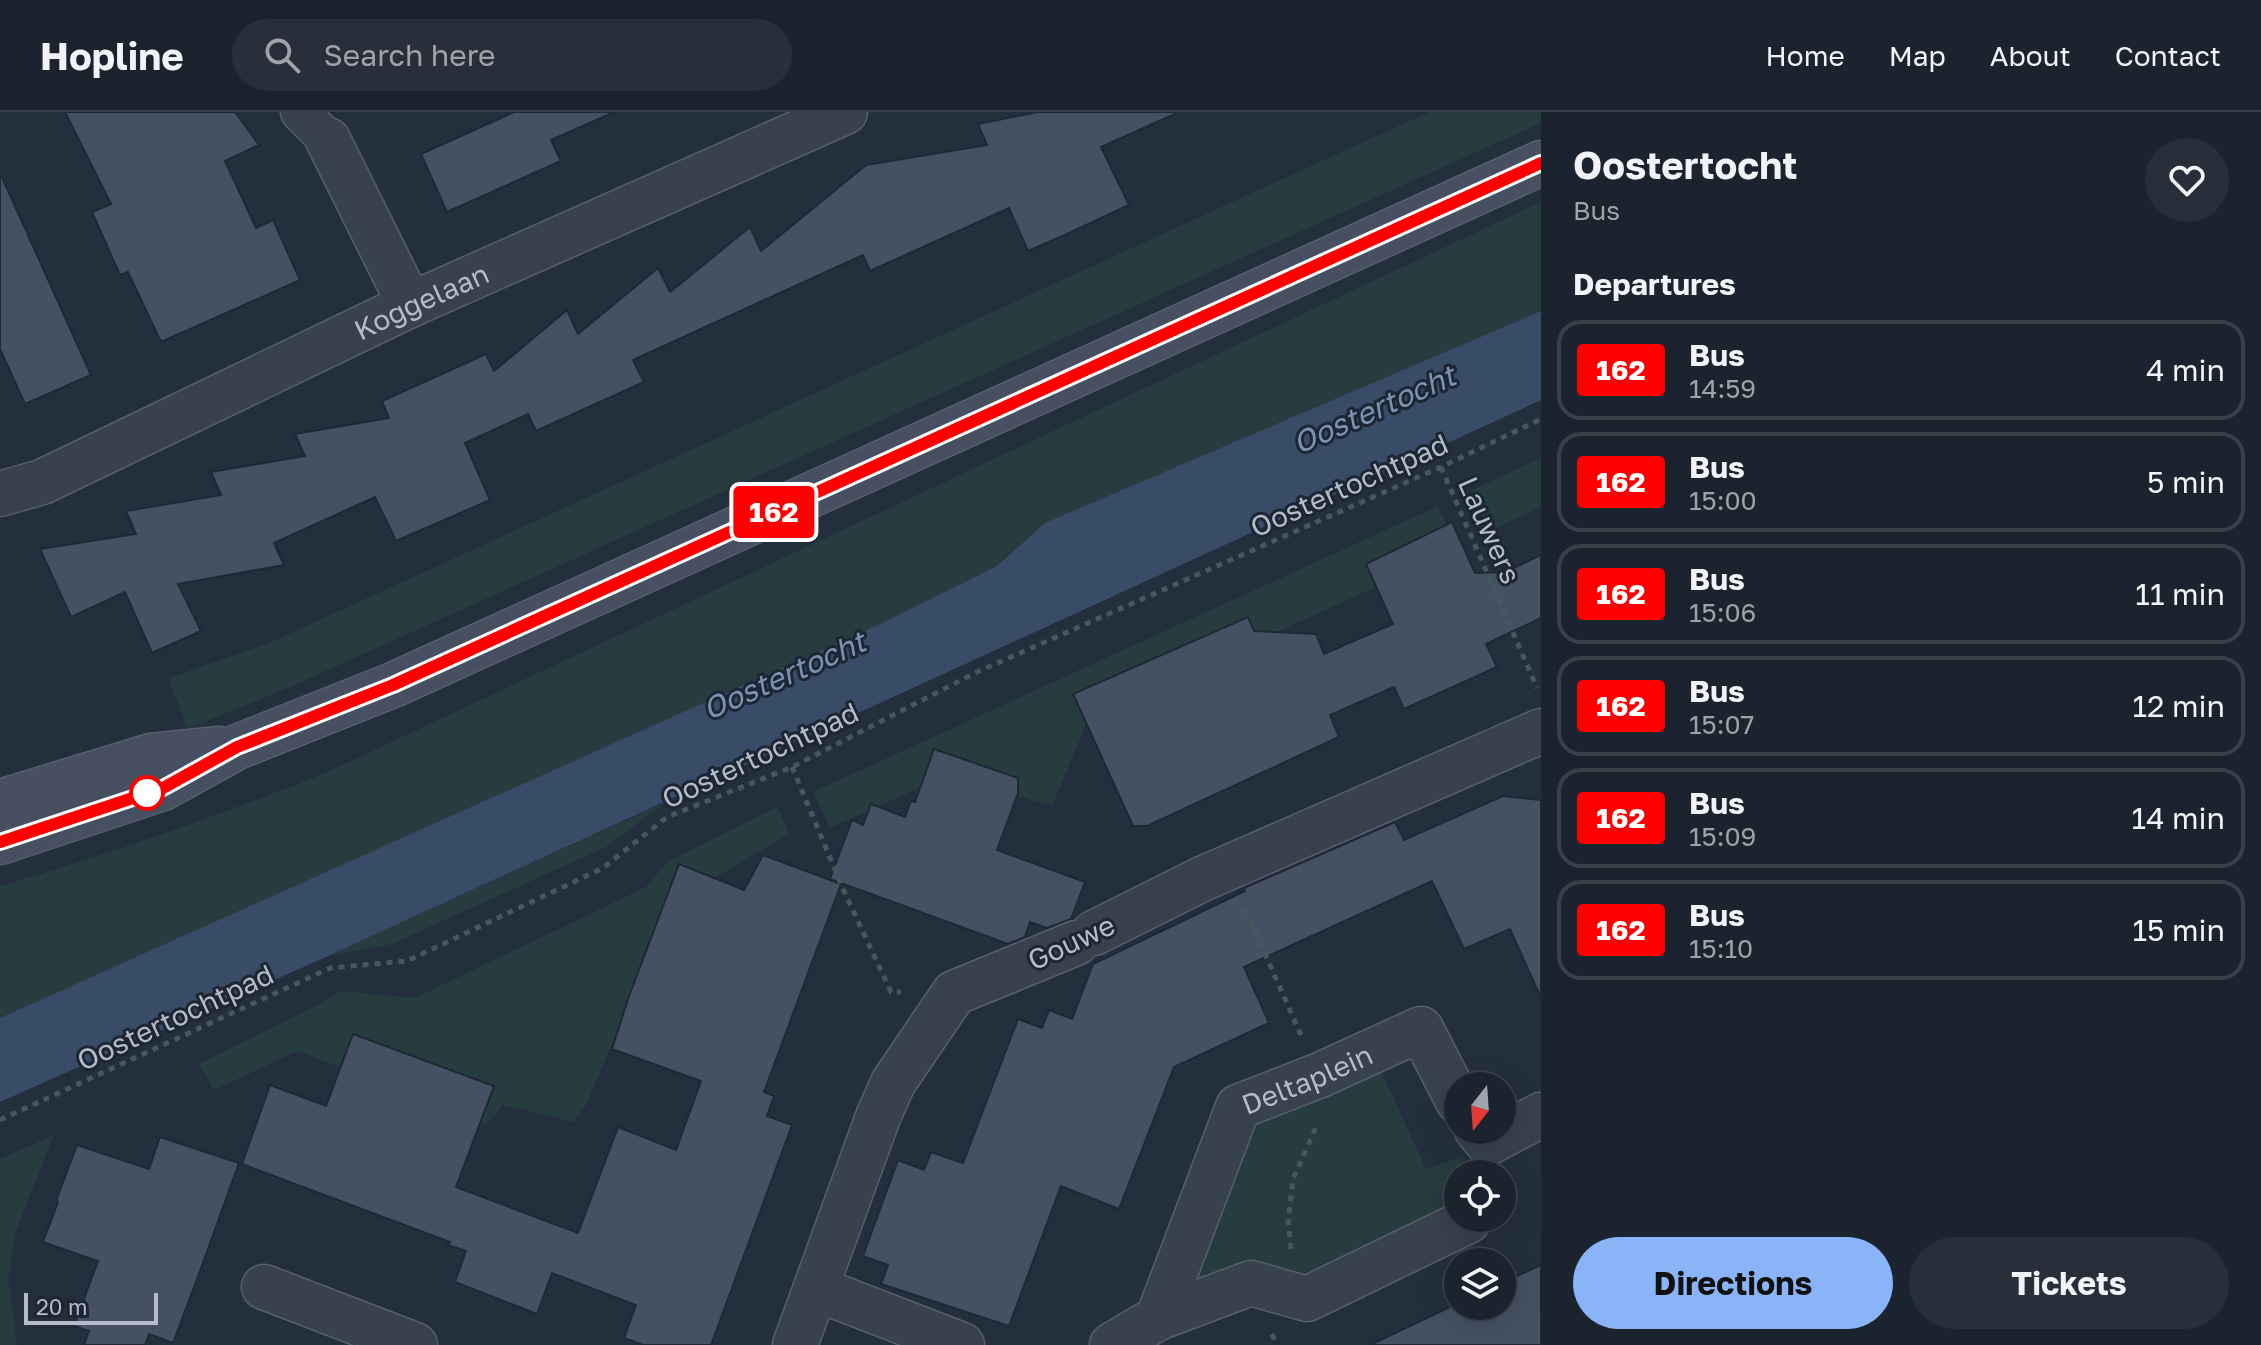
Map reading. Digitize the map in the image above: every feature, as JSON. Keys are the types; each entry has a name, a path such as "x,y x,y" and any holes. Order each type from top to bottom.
{"main road":[{"path":"0,842 163,788 237,747 393,685 1541,163"},
{"path":"0,802 151,756 237,747"}],"street":[{"name":"Koggelaan","path":"0,494 42,482 410,305 837,114"},
{"path":"314,126 410,305"},
{"name":"Gouwe","path":"954,993 1085,938 1202,879 1541,731"},
{"path":"795,1345 893,1083 954,993"},
{"name":"Deltaplein","path":"1158,1318 1238,1107 1320,1075 1421,1029 1444,1074"},
{"path":"1482,1149 1541,1115"},
{"path":"1112,1345 1158,1318 1251,1283 1307,1299 1445,1232"},
{"path":"264,1287 415,1345"},
{"path":"817,1289 962,1345"}],"path":[{"name":"Oostertochtpad","path":"0,1120 330,968 407,961 603,868 667,817 792,767 977,672 1441,467 1541,419"},
{"name":"Lauwers","path":"1441,467 1541,696"},
{"path":"792,767 891,992 954,993"}],"green space":[{"path":"1429,112 1541,112 1541,123 288,688 187,729 169,678 269,643"},
{"path":"1541,202 1541,311 1046,523 997,566 882,623 0,1018 0,886 163,834 323,774"},
{"path":"1541,458 1541,507 1489,531 1472,490"},
{"path":"1438,506 1457,550 1089,718 1052,806 946,776 830,828 813,792"},
{"path":"666,802 606,847 392,944 328,956"},
{"path":"777,807 790,834 673,902 586,1105 574,1122 503,1105 486,1125 298,1051 214,1090 199,1064 340,991 415,998 646,887 667,862"},
{"path":"1379,1066 1426,1169 1444,1162 1444,1222 1320,1284 1196,1289 1183,1281 1244,1126"},
{"path":"54,1135 14,1236 9,1282 17,1345 0,1345 0,1159"}],"water":[{"name":"Oostertocht","path":"1541,311 1541,400 328,956 0,1102 0,1018 882,623 997,566 1045,523"}],"building":[{"path":"65,112 235,112 259,145 225,161 256,228 273,220 300,280 161,342 128,272 120,275 92,212 111,204"},
{"path":"514,112 614,112 551,140 561,161 447,212 421,154"},
{"path":"1038,112 1179,112 1101,147 1129,205 1067,234 1028,251 1009,208 870,271 863,255 633,360 644,382 536,431 528,414 465,443 490,500 396,541 375,497 274,543 284,565 178,584 201,631 152,653 125,592 71,617 40,549 136,534 126,511 221,495 211,472 305,456 295,434 389,418 382,401 486,354 494,371 567,310 578,334 658,268 670,292 750,227 761,251 866,165 987,145 978,124"},
{"path":"0,173 91,375 25,404 0,349"},
{"path":"1452,522 1475,573 1505,572 1541,555 1541,618 1486,644 1497,667 1404,709 1394,687 1330,715 1339,737 1147,826 1133,826 1073,694 1248,617 1254,631 1316,634 1324,654 1393,624 1366,564"},
{"path":"934,749 1018,778 1018,793 997,850 1085,882 1071,919 1047,928 1030,922 1025,937 1008,944 830,879 852,820 863,825 871,804 905,817 911,801 915,802"},
{"path":"1503,796 1541,800 1541,998 1510,929 1464,949 1432,881 1244,967 1269,1023 1174,1067 1119,1209 1061,1186 1009,1326 881,1284 888,1265 863,1256 898,1160 924,1170 931,1152 963,1163 1018,1019 1042,1028 1049,1010 1072,1019 1093,964 1245,891 1244,888 1395,822 1404,840"},
{"path":"763,855 841,884 764,1092 774,1096 767,1116 792,1125 711,1345 643,1345 624,1338 636,1305 552,1273 537,1314 455,1282 466,1251 448,1245 450,1242 242,1164 270,1085 326,1106 353,1034 494,1086 456,1187 578,1233 618,1127 676,1150 701,1081 612,1049 679,864 744,890"},
{"path":"160,1137 239,1163 200,1271 173,1343 149,1334 145,1345 84,1345 89,1331 74,1326 98,1261 43,1242 56,1201 77,1145 149,1169"},
{"path":"1541,1265 1541,1345 1370,1345 1444,1310 1444,1320 1516,1320 1516,1277"}],"bus line":[{"name":"162","path":"0,842 163,788 237,747 393,685 1541,163"}]}
